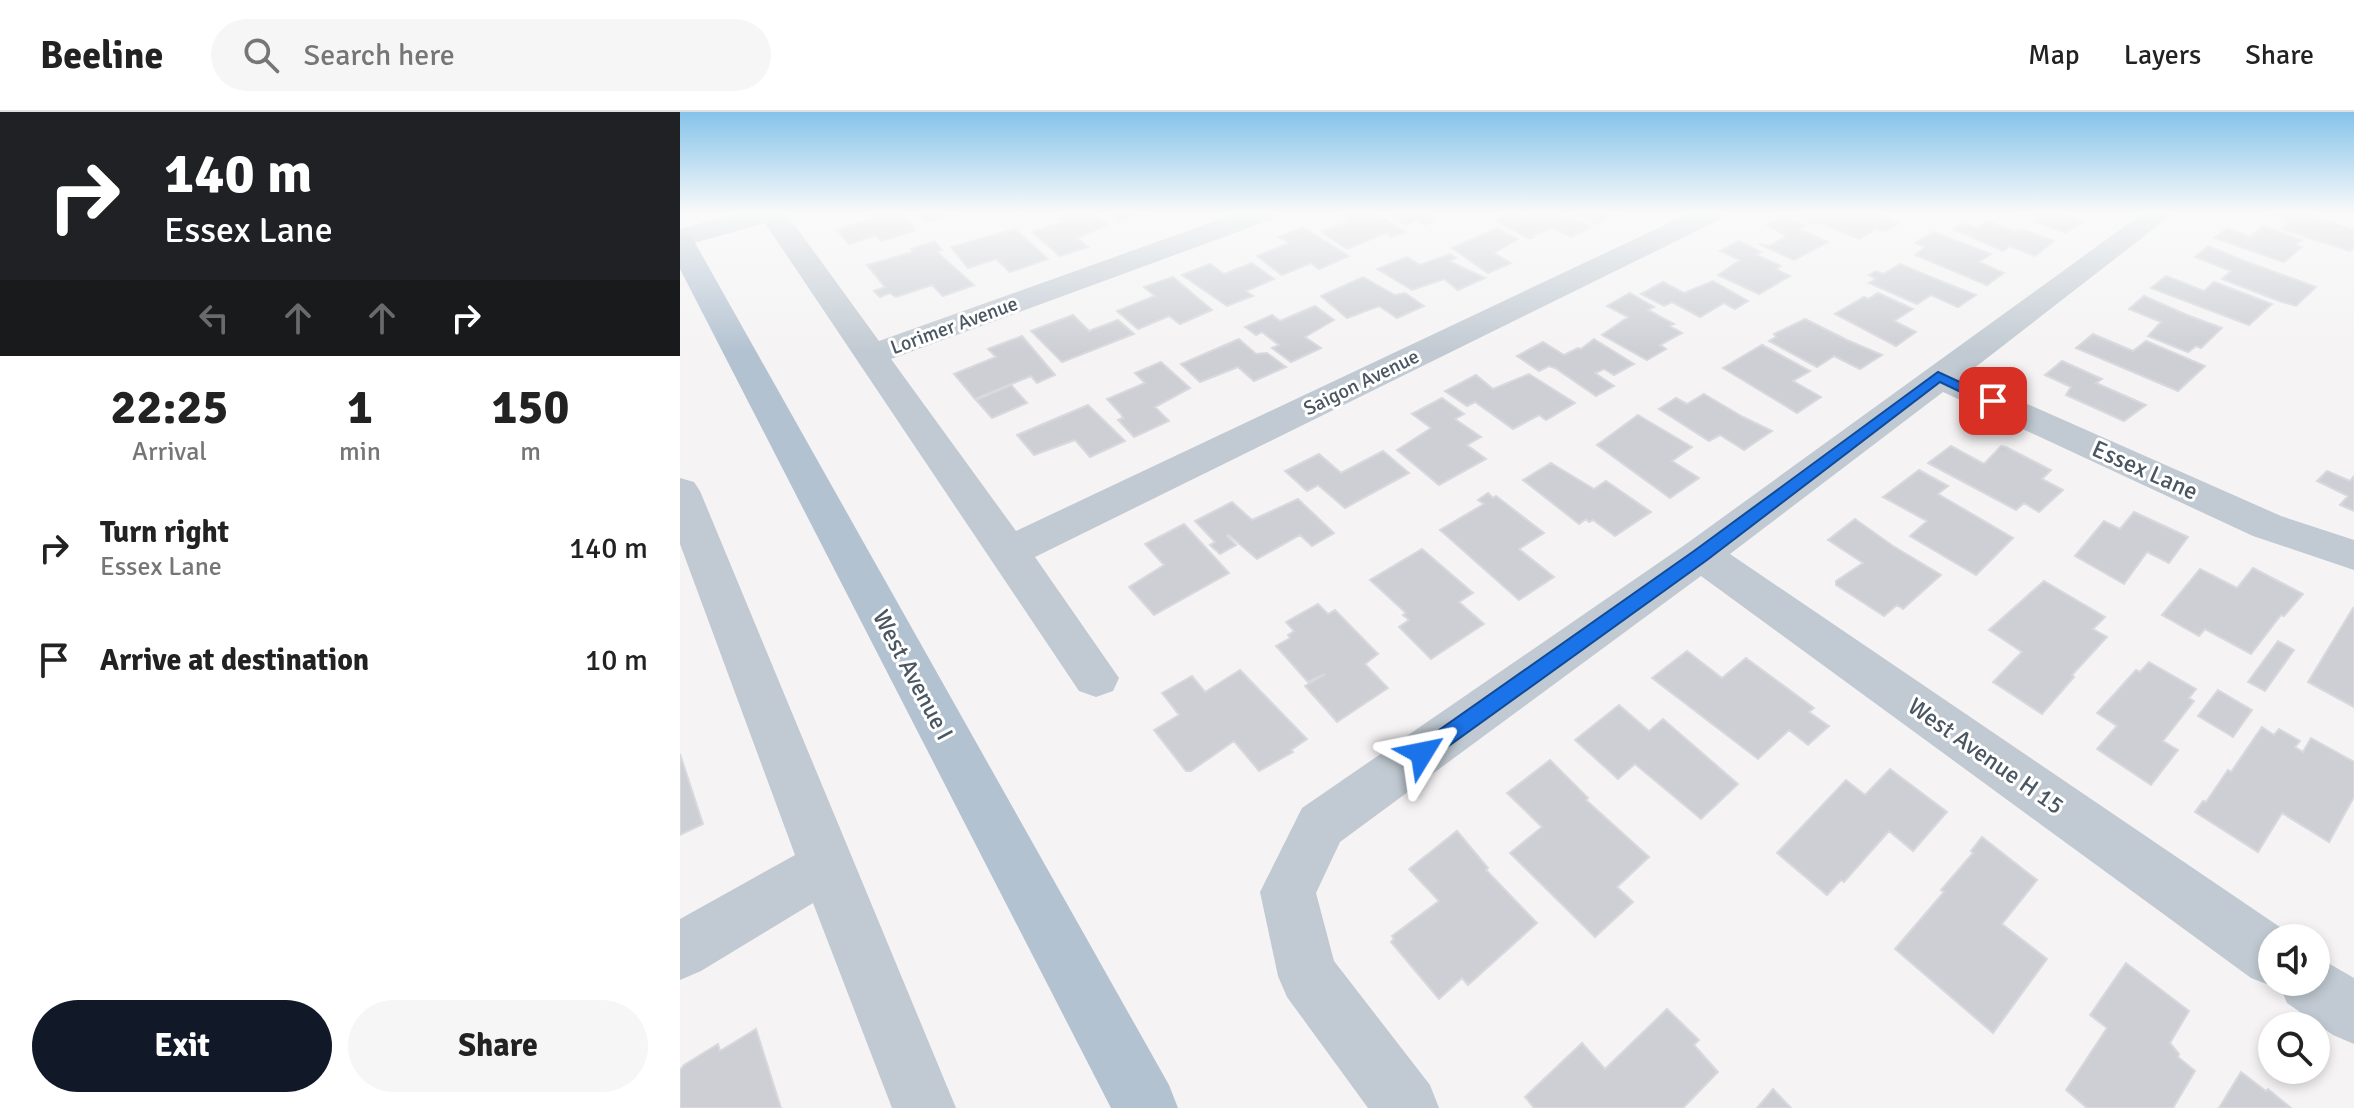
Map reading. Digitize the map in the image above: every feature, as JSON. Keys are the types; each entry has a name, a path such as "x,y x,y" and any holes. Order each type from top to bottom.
{"main road":[{"name":"West Avenue I","path":"690,259 1146,1108"}],"street":[{"path":"803,259 1011,551 1096,678"},
{"name":"Lorimer Avenue","path":"871,355 1135,259"},
{"name":"Saigon Avenue","path":"1011,551 1615,259"},
{"path":"1407,1108 1308,976 1288,892 1321,825 1701,555 2097,259"},
{"name":"Essex Lane","path":"1938,377 2267,526 2354,555"},
{"path":"680,491 924,1108"},
{"name":"West Avenue H 15","path":"1701,555 2258,947"},
{"path":"680,951 826,866"},
{"path":"2328,996 2354,1014"}],"building":[{"path":"887,259 945,259 974,285 943,296 932,285 896,297 890,293 880,297 874,291 885,287 867,265"},
{"path":"961,259 995,259 968,268"},
{"path":"997,259 1047,259 1010,272"},
{"path":"1262,259 1341,259 1319,269 1311,263 1282,275"},
{"path":"1401,259 1411,259 1420,265 1435,259 1453,259 1449,261 1485,278 1458,290 1444,279 1412,290 1377,269"},
{"path":"1469,259 1505,259 1511,263 1488,273"},
{"path":"1767,259 1781,266 1776,269 1790,276 1759,294 1718,275 1740,260"},
{"path":"1926,259 1983,259 1979,262 2004,273 1987,285"},
{"path":"2201,259 2241,259 2316,287 2296,306 2222,279 2231,271"},
{"path":"1252,263 1274,279 1246,291 1253,296 1227,306 1182,275 1210,264 1224,274"},
{"path":"1900,264 1976,295 1958,307 1931,295 1917,304 1869,283 1876,279 1869,275 1876,271 1883,274"},
{"path":"2166,276 2204,291 2214,282 2272,304 2249,325 2151,288"},
{"path":"1173,277 1212,310 1180,324 1169,316 1138,329 1117,311 1155,296 1144,287"},
{"path":"1363,277 1395,295 1405,293 1424,306 1397,318 1379,306 1347,318 1321,296"},
{"path":"1713,281 1748,301 1735,309 1724,303 1700,317 1672,302 1664,306 1641,294 1663,282 1684,293"},
{"path":"1630,293 1654,307 1648,310 1674,324 1670,326 1682,333 1660,345 1666,349 1647,360 1602,335 1628,317 1607,306"},
{"path":"1878,293 1913,309 1894,321 1916,332 1896,346 1835,314 1864,297 1868,299"},
{"path":"2144,296 2222,328 2201,348 2196,346 2188,352 2148,336 2161,322 2129,309"},
{"path":"1315,306 1334,320 1305,337 1321,348 1291,362 1272,348 1279,345 1262,332 1256,335 1245,327 1272,315 1280,321"},
{"path":"1073,315 1089,331 1118,320 1134,334 1062,362 1031,331"},
{"path":"1805,319 1882,355 1860,369 1834,356 1817,367 1769,341 1776,337 1774,334"},
{"path":"2093,334 2133,351 2146,341 2205,366 2178,391 2076,348"},
{"path":"1022,336 1055,375 1037,383 1031,376 975,399 954,374 996,357 988,349"},
{"path":"1239,339 1256,354 1267,353 1286,367 1254,381 1238,367 1200,382 1181,364"},
{"path":"1594,339 1634,364 1614,375 1604,369 1595,373 1614,386 1596,396 1555,368 1549,366 1539,371 1517,356 1543,342 1564,355 1581,349"},
{"path":"1762,345 1810,371 1793,381 1821,397 1797,413 1723,368"},
{"path":"2062,361 2102,379 2096,383 2146,405 2124,421 2066,395 2071,387 2045,375"},
{"path":"1161,362 1190,388 1155,407 1169,421 1134,437 1118,420 1123,418 1121,414 1107,399 1145,383 1135,373"},
{"path":"1529,374 1575,403 1546,420 1539,415 1513,429 1475,402 1467,406 1445,391 1476,375 1493,389"},
{"path":"1011,385 1027,403 992,418 976,400"},
{"path":"1704,394 1772,431 1744,450 1720,435 1709,441 1659,409 1676,398 1687,404"},
{"path":"1442,398 1464,414 1455,419 1481,437 1467,445 1486,459 1439,485 1397,450 1431,428 1412,414"},
{"path":"1088,405 1125,441 1090,457 1075,440 1034,455 1017,435"},
{"path":"1638,415 1692,447 1672,461 1699,478 1670,498 1597,445"},
{"path":"1951,446 1984,464 2001,446 2006,447 2051,470 2042,479 2063,490 2039,512 2024,503 2016,510 1928,463"},
{"path":"1383,451 1409,473 1345,508 1318,485 1307,491 1285,471 1319,454 1341,473"},
{"path":"1551,463 1594,489 1606,481 1651,512 1615,536 1593,520 1589,522 1586,519 1579,524 1523,480"},
{"path":"1919,470 1948,486 1938,494 2013,538 1976,575 1910,536 1927,521 1883,497"},
{"path":"2327,471 2350,481 2354,476 2354,511 2340,505 2348,496 2317,481"},
{"path":"1488,493 1544,533 1519,549 1554,577 1519,600 1440,530 1484,504 1478,500"},
{"path":"1298,499 1334,533 1312,546 1300,535 1257,559 1229,535 1236,545 1220,554 1210,545 1215,542 1195,521 1232,502 1252,520"},
{"path":"2134,512 2188,537 2169,563 2147,552 2124,584 2075,556 2104,521 2120,529"},
{"path":"1855,519 1941,575 1903,609 1897,605 1884,616 1836,585 1836,581 1863,563 1828,540"},
{"path":"1184,524 1229,573 1154,615 1129,587 1164,565 1145,544"},
{"path":"1422,549 1473,593 1459,602 1484,624 1431,659 1399,627 1409,620 1403,615 1406,613 1370,580"},
{"path":"2253,568 2303,594 2284,616 2281,615 2251,654 2205,629 2199,636 2162,615 2200,569 2237,588"},
{"path":"2044,581 2105,617 2093,629 2107,637 2042,714 1993,682 2022,652 1989,630"},
{"path":"1318,604 1328,614 1335,610 1378,654 1365,664 1388,688 1337,722 1305,686 1325,674 1308,682 1276,646 1290,638 1288,635 1294,631 1286,622"},
{"path":"2354,609 2354,707 2308,682"},
{"path":"2278,641 2294,650 2265,691 2248,682"},
{"path":"1687,651 1722,678 1746,658 1814,708 1809,712 1829,726 1808,745 1789,730 1758,759 1652,678"},
{"path":"2149,662 2196,689 2189,698 2194,701 2163,741 2178,750 2151,785 2097,749 2117,726 2097,713 2136,670 2140,672"},
{"path":"1240,670 1307,739 1291,750 1293,752 1259,771 1234,741 1191,771 1186,771 1154,730 1179,715 1162,693 1192,676 1205,692"},
{"path":"2218,690 2252,710 2233,737 2198,716"},
{"path":"1619,705 1649,731 1663,719 1738,784 1701,819 1635,764 1618,779 1575,740"},
{"path":"2262,727 2274,735 2279,729 2300,741 2295,747 2303,752 2311,738 2354,762 2354,797 2329,842 2282,813 2258,852 2195,812 2203,801 2206,802 2228,770 2231,772"},
{"path":"680,754 703,824 680,835"},
{"path":"1550,760 1588,798 1586,800 1649,857 1617,887 1633,902 1595,937 1510,853 1542,827 1507,793"},
{"path":"1890,769 1947,812 1913,851 1889,831 1844,882 1841,880 1827,895 1777,853 1846,780 1865,795"},
{"path":"1457,831 1488,868 1486,870 1537,923 1468,985 1462,978 1439,999 1391,942 1394,939 1392,936 1439,901 1409,869"},
{"path":"1982,837 2037,880 2002,924 2047,959 1993,1033 1895,949 1944,892 1941,890 1973,853 1971,851"},
{"path":"2126,963 2189,1011 2170,1043 2178,1057 2195,1071 2173,1108 2087,1108 2066,1090 2107,1028 2090,1015"},
{"path":"1667,1009 1699,1040 1694,1045 1718,1072 1683,1108 1534,1108 1525,1097 1582,1043 1605,1069"},
{"path":"756,1029 781,1108 680,1108 680,1070 684,1065 718,1044 720,1051"},
{"path":"2241,1072 2266,1091 2268,1089 2291,1108 2219,1108"},
{"path":"1773,1089 1791,1108 1757,1108"}],"route":[{"path":"1422,753 1701,555 1938,377 1993,401"}]}
